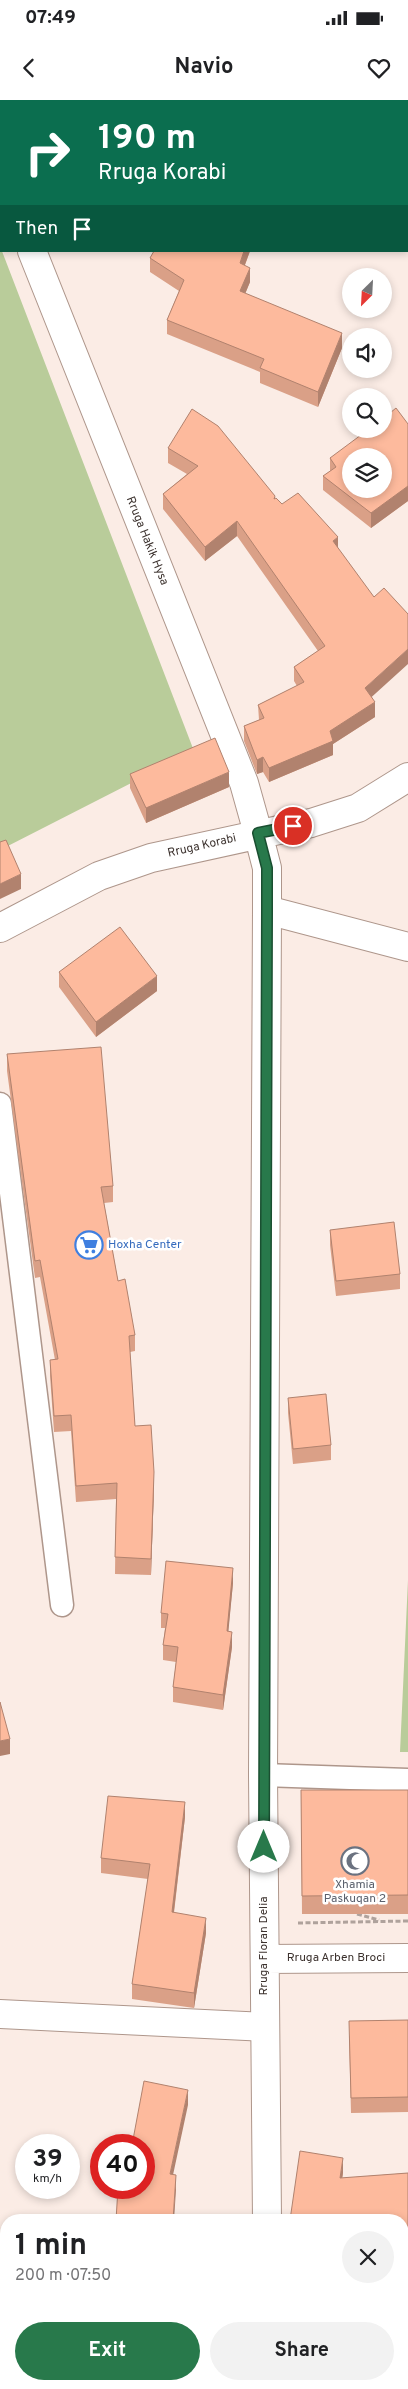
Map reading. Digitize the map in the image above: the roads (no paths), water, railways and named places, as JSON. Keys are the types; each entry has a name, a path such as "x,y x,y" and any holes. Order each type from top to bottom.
{"street":[{"name":"Rruga Hakik Hysa","path":"32,252 244,783 258,833"},
{"name":"Rruga Korabi","path":"0,928 99,876 151,858 258,833 311,823 358,808 408,777"},
{"name":"Rruga Floran Delia","path":"258,833 267,868 263,1775 267,2214"},
{"path":"267,910 408,947"},
{"name":"Rruga Arben Broci","path":"265,1959 408,1958"},
{"path":"0,2014 265,2027"}],"lane":[{"path":"0,1104 62,1605"},
{"path":"263,1775 408,1780"}],"place":[{"name":"Hoxha Center","path":"89,1245"},
{"name":"Xhamia Paskuqan 2","path":"355,1861"}]}
